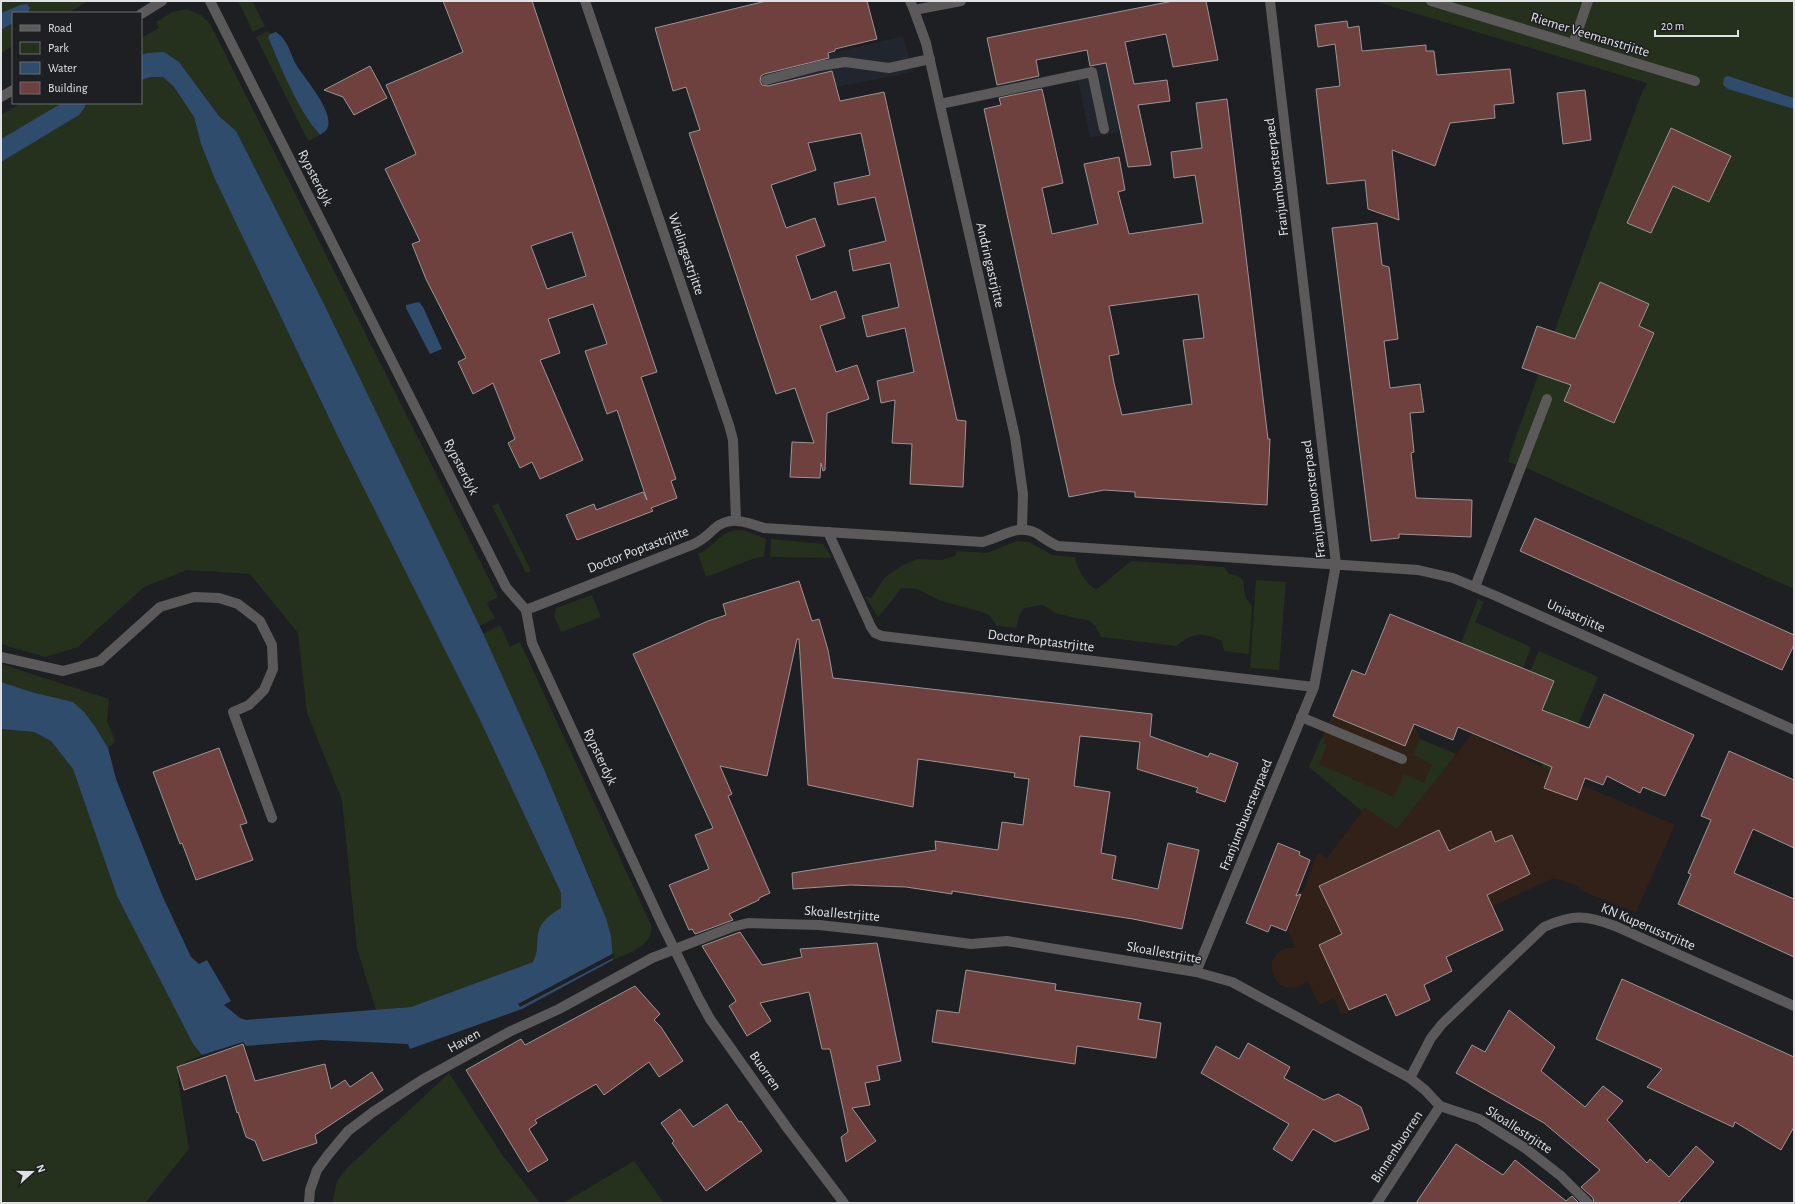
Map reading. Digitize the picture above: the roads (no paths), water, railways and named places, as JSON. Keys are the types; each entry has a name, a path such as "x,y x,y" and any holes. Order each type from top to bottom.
{"street":[{"path":"142,13 162,1"},
{"name":"Rypsterdyk","path":"210,1 506,587 526,610 532,643 675,949"},
{"name":"Wielingastrjitte","path":"585,1 729,425 733,440 736,520"},
{"path":"910,1 914,10 962,1"},
{"name":"Franjumbuorsterpaed","path":"1196,972 1314,687 1336,564 1270,1"},
{"name":"Riemer Veemanstrjitte","path":"1431,1 1695,81"},
{"path":"1573,44 1588,1"},
{"name":"Andringastrjitte","path":"914,10 930,59 1015,436 1023,494 1022,529"},
{"path":"766,80 819,66 845,62 889,68 930,59"},
{"path":"940,104 1092,72 1104,129"},
{"path":"1,97 12,91"},
{"path":"1475,587 1548,399"},
{"path":"736,520 745,521 764,528 982,542 1022,529 1035,533 1058,546 1336,564"},
{"name":"Doctor Poptastrjitte","path":"526,610 694,544 707,537 714,528 724,523 736,520"},
{"name":"Doctor Poptastrjitte","path":"828,532 871,627 876,633 882,636 1314,687"},
{"name":"Uniastrjitte","path":"1336,564 1418,570 1454,578 1794,730"},
{"path":"1,657 63,671 100,661 160,607 194,597 219,598 238,604 260,621 272,645 273,669 264,690 249,705 233,712 272,818"},
{"path":"1301,717 1402,759"},
{"name":"KN Kuperusstrjitte","path":"1410,1078 1431,1038 1442,1024 1544,927 1562,919 1580,917 1597,919 1794,1006"},
{"name":"Skoallestrjitte","path":"675,949 740,924 819,925 879,931 971,944 1007,941 1196,972 1232,982 1410,1078 1425,1090 1440,1106 1479,1119 1525,1148 1561,1176 1588,1203"},
{"name":"Haven","path":"309,1203 310,1190 318,1170 328,1154 348,1131 373,1112 422,1080 473,1051 559,1009 652,958 675,949"},
{"name":"Buorren","path":"675,949 710,1019 788,1129 844,1203"},
{"name":"Binnenbuorren","path":"1377,1203 1440,1106"}],"water":[{"path":"27,4 30,8 28,12 12,12 12,24 1,30 1,13 20,5"},
{"path":"276,32 287,44 294,61 324,106 329,123 327,129 320,135 304,114 297,101 268,37 270,34"},
{"path":"164,52 179,62 219,116 236,131 323,302 482,631 544,769 606,918 611,936 613,960 522,1009 410,1049 408,1044 321,1040 246,1046 243,1042 202,1055 193,1044 117,896 73,769 51,741 34,732 1,729 1,682 35,693 73,702 85,713 108,748 116,779 162,895 191,957 199,964 207,960 231,1001 224,1005 240,1018 246,1020 411,1007 533,962 536,954 538,934 541,925 550,915 561,908 561,893 479,718 340,441 214,177 201,144 194,117 174,87 163,77 151,77 142,80 142,55"},
{"path":"1728,76 1794,98 1794,109 1728,89 1723,85 1724,78"},
{"path":"60,104 85,104 85,107 79,115 1,162 1,139"},
{"path":"419,302 423,307 442,349 430,354 406,308 406,305"}]}
